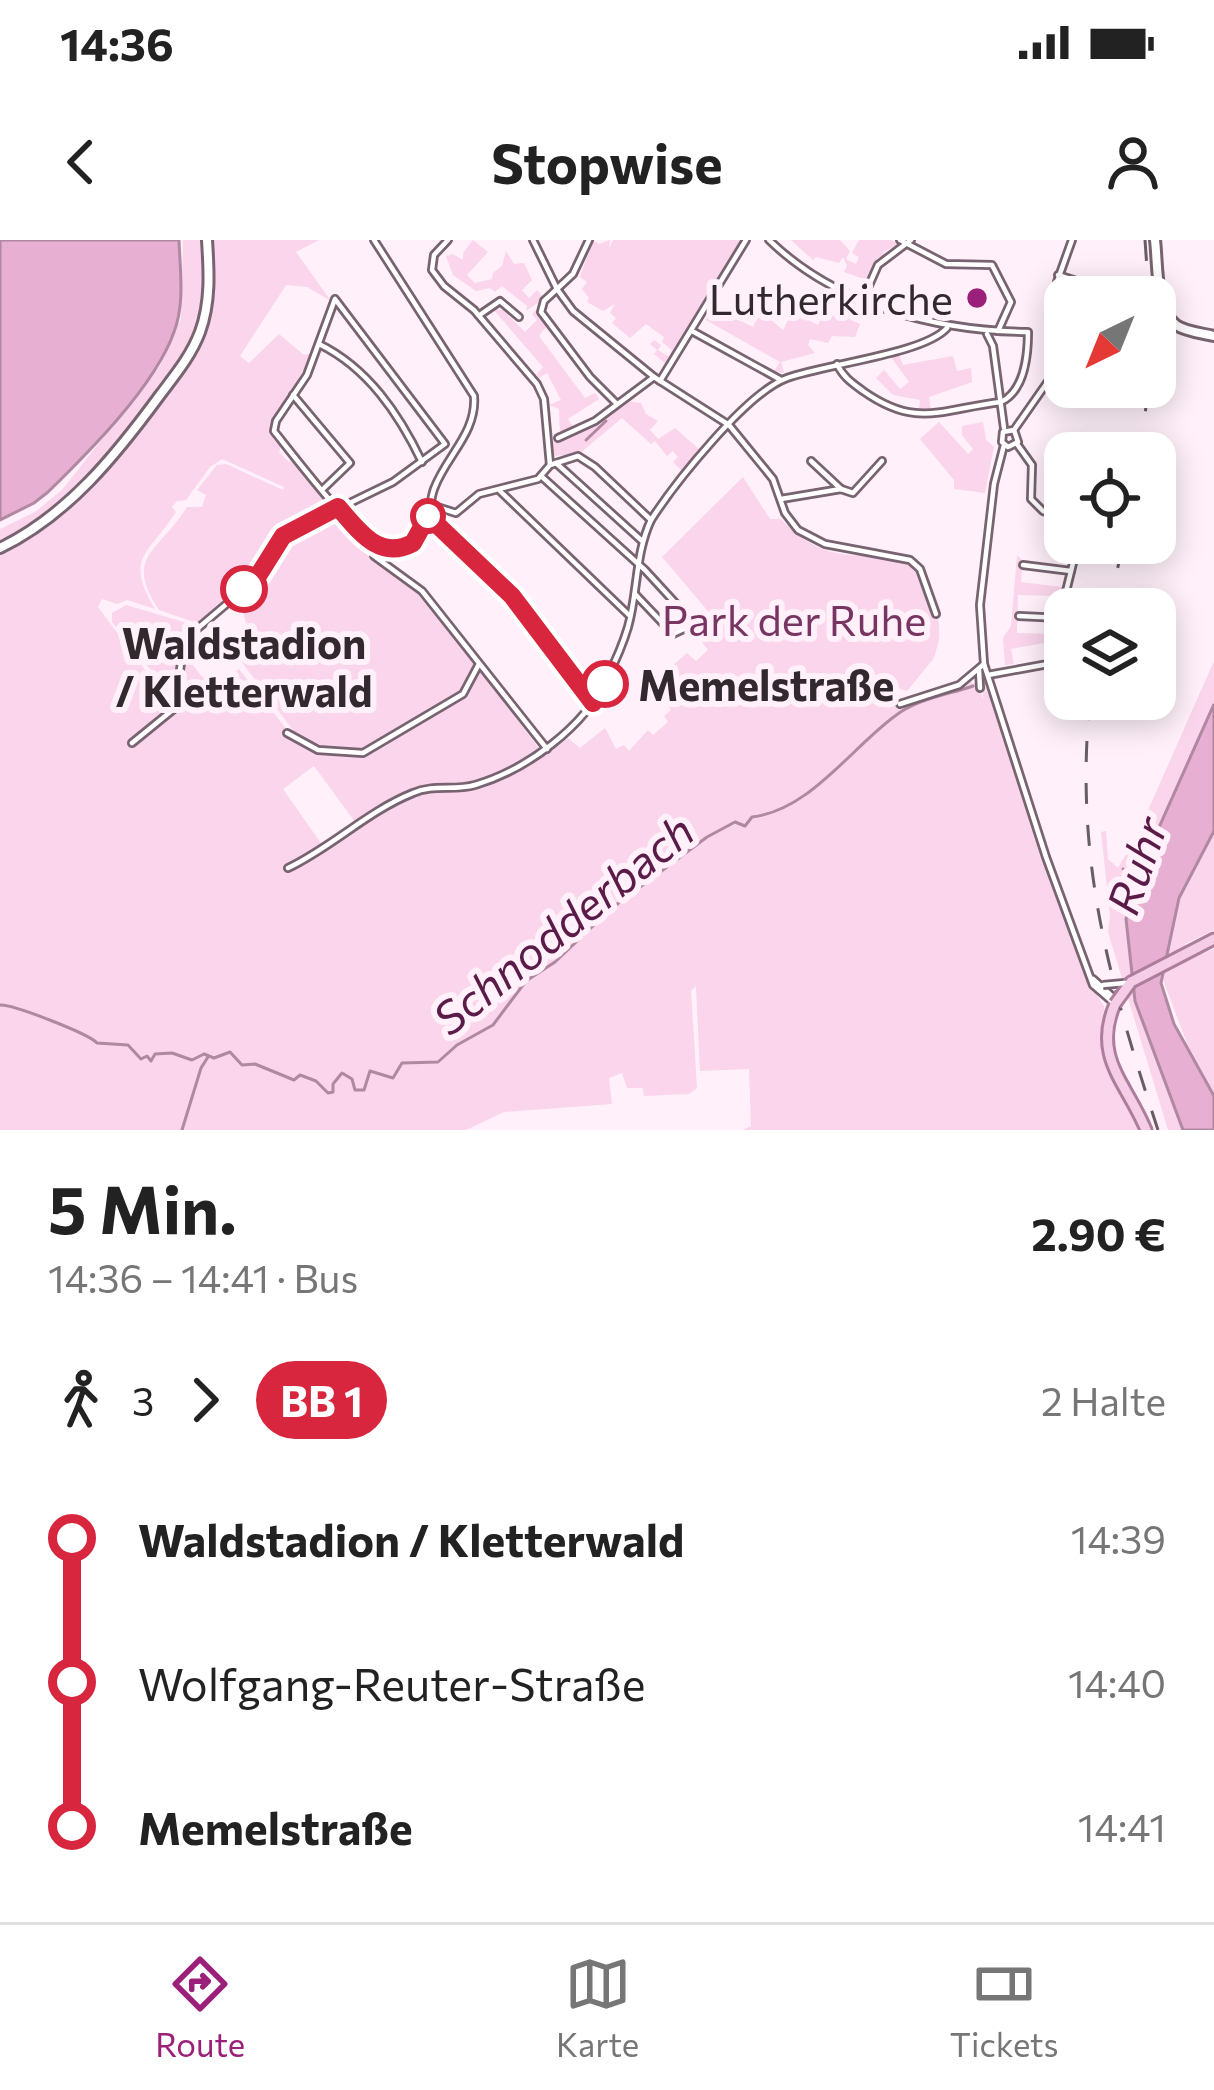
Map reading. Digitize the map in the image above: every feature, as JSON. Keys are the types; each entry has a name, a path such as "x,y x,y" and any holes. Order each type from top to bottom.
{"main road":[{"path":"0,548 50,517 96,474 189,355 207,309 208,240"},
{"path":"1155,240 1167,312 1182,328 1212,335"},
{"path":"1146,1130 1108,1057 1106,1028 1111,1006 1131,982 1214,939"}],"street":[{"path":"132,743 176,708 184,640 252,583 283,536 338,507 393,482 443,446 443,438 335,299 307,375 274,431 338,507 374,544 390,550 407,547 420,537 434,487 470,425 474,396 374,240"},
{"path":"448,240 431,265 437,279 479,316 531,374 542,394 553,464 642,540"},
{"path":"532,240 557,290 574,311 657,379 729,424 773,479 792,524 818,542 914,563 936,614"},
{"path":"589,240 573,274 542,306 544,320 616,403"},
{"path":"558,438 595,422 616,403 657,379 692,332 746,240"},
{"path":"769,240 804,272 863,300 947,328 987,334 1028,332 1026,361 1017,384 1012,396 1000,402 915,416 900,413 846,379 837,364"},
{"path":"1061,276 1072,240"},
{"path":"863,300 878,265 906,241 946,264 992,265 1011,302 998,331"},
{"path":"479,316 500,301 519,317"},
{"path":"288,868 325,850 372,814 410,794 430,787 480,784 547,749 593,703 608,677 630,616 642,540 651,520 729,424 781,380 926,342 947,328"},
{"path":"692,332 781,380"},
{"path":"987,334 993,346 1000,402 1010,430 1018,435 1017,444 1030,459 1029,495 1044,511"},
{"path":"319,344 364,376 407,430 422,462"},
{"path":"980,688 980,604 994,484 1004,445 1001,438 1044,391"},
{"path":"293,394 350,463 323,489"},
{"path":"1004,445 1017,444"},
{"path":"430,505 453,514 479,494 541,476 572,456 583,458 651,520"},
{"path":"811,461 841,489 853,493 882,461"},
{"path":"541,476 638,566 690,622 678,635 673,634 634,592"},
{"path":"499,489 630,616"},
{"path":"782,499 841,489"},
{"path":"428,516 512,596 593,703"},
{"path":"374,544 374,556 422,591 547,749"},
{"path":"1068,588 1074,564"},
{"path":"1023,565 1072,571"},
{"path":"1018,616 1044,617"},
{"path":"286,733 328,753 363,753 464,694 479,664"},
{"path":"988,674 1044,666"},
{"path":"981,667 988,674 1093,985 1111,1006"},
{"path":"900,704 959,686 981,667"},
{"path":"1093,979 1112,993 1111,1006"},
{"path":"1103,985 1131,982"}],"green space":[{"path":"183,240 202,240 204,276 199,322 183,358 86,480 46,516 0,544 0,529 35,512 62,490 160,366 181,319"},
{"name":"Park der Ruhe","path":"211,240 319,240 296,252 331,301 307,287 286,285 240,356 249,363 279,334 304,355 313,353 271,427 272,436 281,446 279,452 289,462 293,459 373,557 407,579 430,604 544,755 568,738 580,748 605,728 616,749 624,745 629,751 648,730 653,735 668,722 664,716 671,710 661,697 665,672 687,653 696,661 708,650 701,641 718,623 662,557 743,477 770,519 781,519 816,546 917,568 939,624 939,640 934,658 907,691 889,685 885,694 908,703 971,682 979,686 983,700 983,674 1043,859 1090,985 1104,1006 1102,1053 1140,1130 743,1130 751,1126 749,1069 700,1071 696,986 691,991 697,1088 689,1094 644,1096 643,1088 627,1088 622,1073 609,1078 612,1104 504,1112 466,1130 0,1130 0,551 86,488 197,345 211,308","holes":["222,459 283,490 226,464 217,465 197,490 206,495 202,507 187,507 149,555 144,577 159,610 197,623 249,575 266,590 264,594 260,588 240,604 255,650 241,661 301,741 299,745 239,669 217,686 210,673 202,677 180,648 194,625 126,605 112,613 112,622 176,701 209,677 175,710 98,607 102,599 117,604 127,600 155,609 141,578 143,557 176,512 172,507 186,500 210,467","314,766 358,826 325,849 283,789"]},
{"path":"473,240 488,252 467,275 475,283 492,279 506,251 514,264 524,263 532,280 522,290 529,298 537,290 542,296 550,293 549,283 551,294 526,311 527,306 502,286 495,292 490,288 476,291 453,275 446,256 463,260"},
{"path":"593,240 599,244 610,240 609,248 613,240 740,240 666,364 650,344 654,340 661,345 658,350 669,357 672,350 662,342 664,337 646,324 630,338 612,323 615,304 603,311 587,302 582,289 587,282 580,277"},
{"path":"791,240 840,240 850,251 846,259 856,264 859,257 852,253 859,240 899,244 877,258 867,280 844,272 843,257 839,263 813,260"},
{"path":"768,297 778,302 770,319 783,330 794,309 804,316 812,314 810,321 818,325 825,311 834,316 837,310 860,324 855,337 832,336 828,343 810,339 808,345 815,353 781,362 784,373 774,371 780,362 706,320 714,308 753,327"},
{"path":"540,306 546,327 539,336 585,398 595,393 599,399 568,419 574,428 560,436 559,409 549,405 561,400 547,373 539,378 543,367 493,309 503,310 525,332 537,320 532,314"},
{"path":"899,355 903,365 953,356 957,371 971,368 972,382 929,397 931,410 919,409 920,400 893,395 876,378 884,370 900,389 909,382 891,357"},
{"path":"625,401 641,403 646,414 658,421 650,430 658,439 675,428 700,450 683,472 673,462 678,457 673,451 667,456 655,441 651,444 622,418 579,454 553,456 550,442 595,423"},
{"path":"939,422 968,454 973,449 962,435 962,426 983,422 986,440 994,447 985,493 954,489 954,480 920,439"},
{"path":"1017,555 1023,561 1021,582 1062,587 1044,588 1044,596 1018,595 1017,633 1044,634 1044,643 1011,649 1014,664 1005,665 1003,638 1011,626"},
{"path":"1214,661 1214,704 1140,870 1126,919 1135,1001 1183,1130 1168,1130 1108,932 1101,832 1106,831 1108,859 1118,868"},
{"path":"1214,831 1214,930 1185,944 1184,961 1214,949 1214,1096 1192,1057 1161,974 1179,898"}],"shaded area":[{"path":"0,240 179,240 181,287 174,332 137,396 48,492 0,520"},
{"path":"1214,704 1214,831 1179,898 1161,983 1174,1024 1214,1096 1214,1130 1183,1130 1135,1001 1126,919 1140,870"}],"waterway":[{"path":"586,440 606,421"},
{"name":"Schnodderbach","path":"0,1005 50,1020 97,1043 128,1045 141,1059 147,1056 151,1061 155,1054 172,1053 192,1060 230,1052 242,1065 255,1064 294,1080 300,1075 316,1081 328,1093 342,1073 352,1079 355,1090 364,1090 370,1071 393,1078 402,1063 438,1062 493,1025 526,981 707,837 735,822 745,826 752,817 773,812 811,791 904,710 973,686"},
{"name":"Schnodderbach","path":"1123,869 1128,872"},
{"path":"182,1130 208,1057"}],"railway":[{"path":"1145,240 1148,276"},
{"path":"1143,432 1146,408"},
{"path":"1113,588 1119,564"},
{"path":"1089,720 1087,813 1100,918 1124,1022 1158,1130"}],"bus line":[{"path":"244,589 256,579 283,536 338,507 365,537 390,550 413,543 428,516 512,596 593,703 605,684"}],"place":[{"name":"Lutherkirche","path":"977,298"},
{"name":"Waldstadion / Kletterwald","path":"244,589"},
{"name":"Memelstraße","path":"605,684"}],"water label":[{"name":"Ruhr","path":"1135,865"}]}
